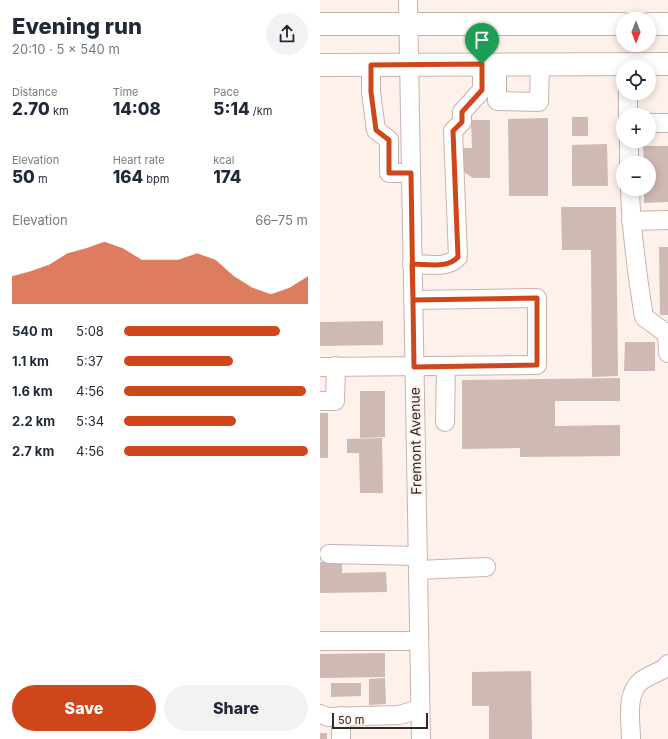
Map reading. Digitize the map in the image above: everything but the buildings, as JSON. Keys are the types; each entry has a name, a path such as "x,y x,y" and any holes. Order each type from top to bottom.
{"main road":[{"path":"320,24 616,24"},
{"path":"656,24 668,24"},
{"path":"320,66 489,64 616,66"},
{"path":"656,65 668,64"}],"street":[{"name":"Fremont Avenue","path":"408,0 421,739"},
{"path":"489,64 497,101 539,102 540,64"},
{"path":"412,264 452,263 458,257 453,131 462,122 462,112 482,90 489,64"},
{"path":"371,65 371,92 376,130 389,140 389,173 411,173"},
{"path":"656,123 668,123"},
{"path":"630,196 631,220 637,277 644,317 667,334 668,353"},
{"path":"631,220 668,220"},
{"path":"320,401 335,401 328,366 414,367 537,365 537,298 413,300"},
{"path":"445,422 446,366"},
{"path":"329,554 418,563 486,567"},
{"path":"320,641 419,641"},
{"path":"632,739 631,699 634,688 641,681 666,668 668,664"},
{"path":"320,714 328,717 399,715 420,709"},
{"path":"341,716 341,739"}],"route":[{"path":"482,64 371,65 371,92 376,130 389,140 389,173 411,173 414,367 537,365 537,298 413,300 412,264 445,264 452,263 458,257 458,224 453,131 462,122 462,112 482,90 482,64"}]}
